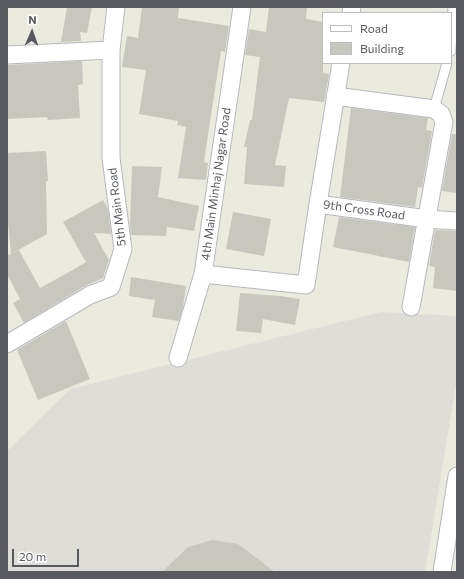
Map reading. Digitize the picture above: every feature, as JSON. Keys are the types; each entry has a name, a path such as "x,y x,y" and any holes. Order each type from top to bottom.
{"street":[{"name":"5th Main Road","path":"8,341 90,295 111,287 123,249 111,158 111,50 116,7"},
{"name":"4th Main Minhaj Nagar Road","path":"178,358 203,274 242,7"},
{"path":"7,54 111,50"},
{"name":"9th Cross Road","path":"341,64 318,204 427,219 457,221"},
{"path":"335,96 434,109 441,114 444,122 411,306"},
{"path":"203,274 306,285 318,204"},
{"path":"442,572 457,476"}],"lane":[{"path":"452,36 454,7"},
{"path":"434,109 448,64"}],"shaded area":[{"path":"381,312 457,316 457,378 425,572 7,572 7,451 70,389"}],"building":[{"path":"67,7 92,7 87,33 80,32 81,41 61,42"},
{"path":"142,7 179,7 178,18 229,26 225,52 221,51 211,115 204,162 208,163 206,180 178,178 186,127 177,125 178,121 139,114 146,70 122,67 127,36 138,38"},
{"path":"269,7 307,7 306,19 322,22 323,73 329,74 324,102 289,98 275,165 286,166 284,187 244,184 247,147 244,147 250,120 252,120 260,57 245,55 249,29 266,32"},
{"path":"82,61 83,84 78,85 80,118 48,120 47,117 7,119 7,65"},
{"path":"351,108 428,118 426,130 432,131 422,188 418,187 415,207 340,197"},
{"path":"452,134 457,134 457,193 442,191"},
{"path":"46,151 48,181 46,181 47,234 11,254 7,212 7,153"},
{"path":"132,166 162,167 158,197 199,206 194,231 167,227 166,236 131,235"},
{"path":"103,200 108,209 111,234 94,233 109,260 103,278 85,286 24,323 13,303 20,299 7,274 7,256 19,250 40,288 71,271 86,262 63,222"},
{"path":"233,212 271,219 264,256 226,249"},
{"path":"339,217 415,227 409,262 333,247"},
{"path":"435,230 457,231 457,291 433,288 435,267 429,266"},
{"path":"131,277 186,286 179,321 152,317 155,300 129,296"},
{"path":"240,293 300,299 295,325 263,319 261,333 236,331"},
{"path":"66,321 90,379 38,400 17,350"},
{"path":"212,540 238,544 275,572 162,572 188,547"}]}
